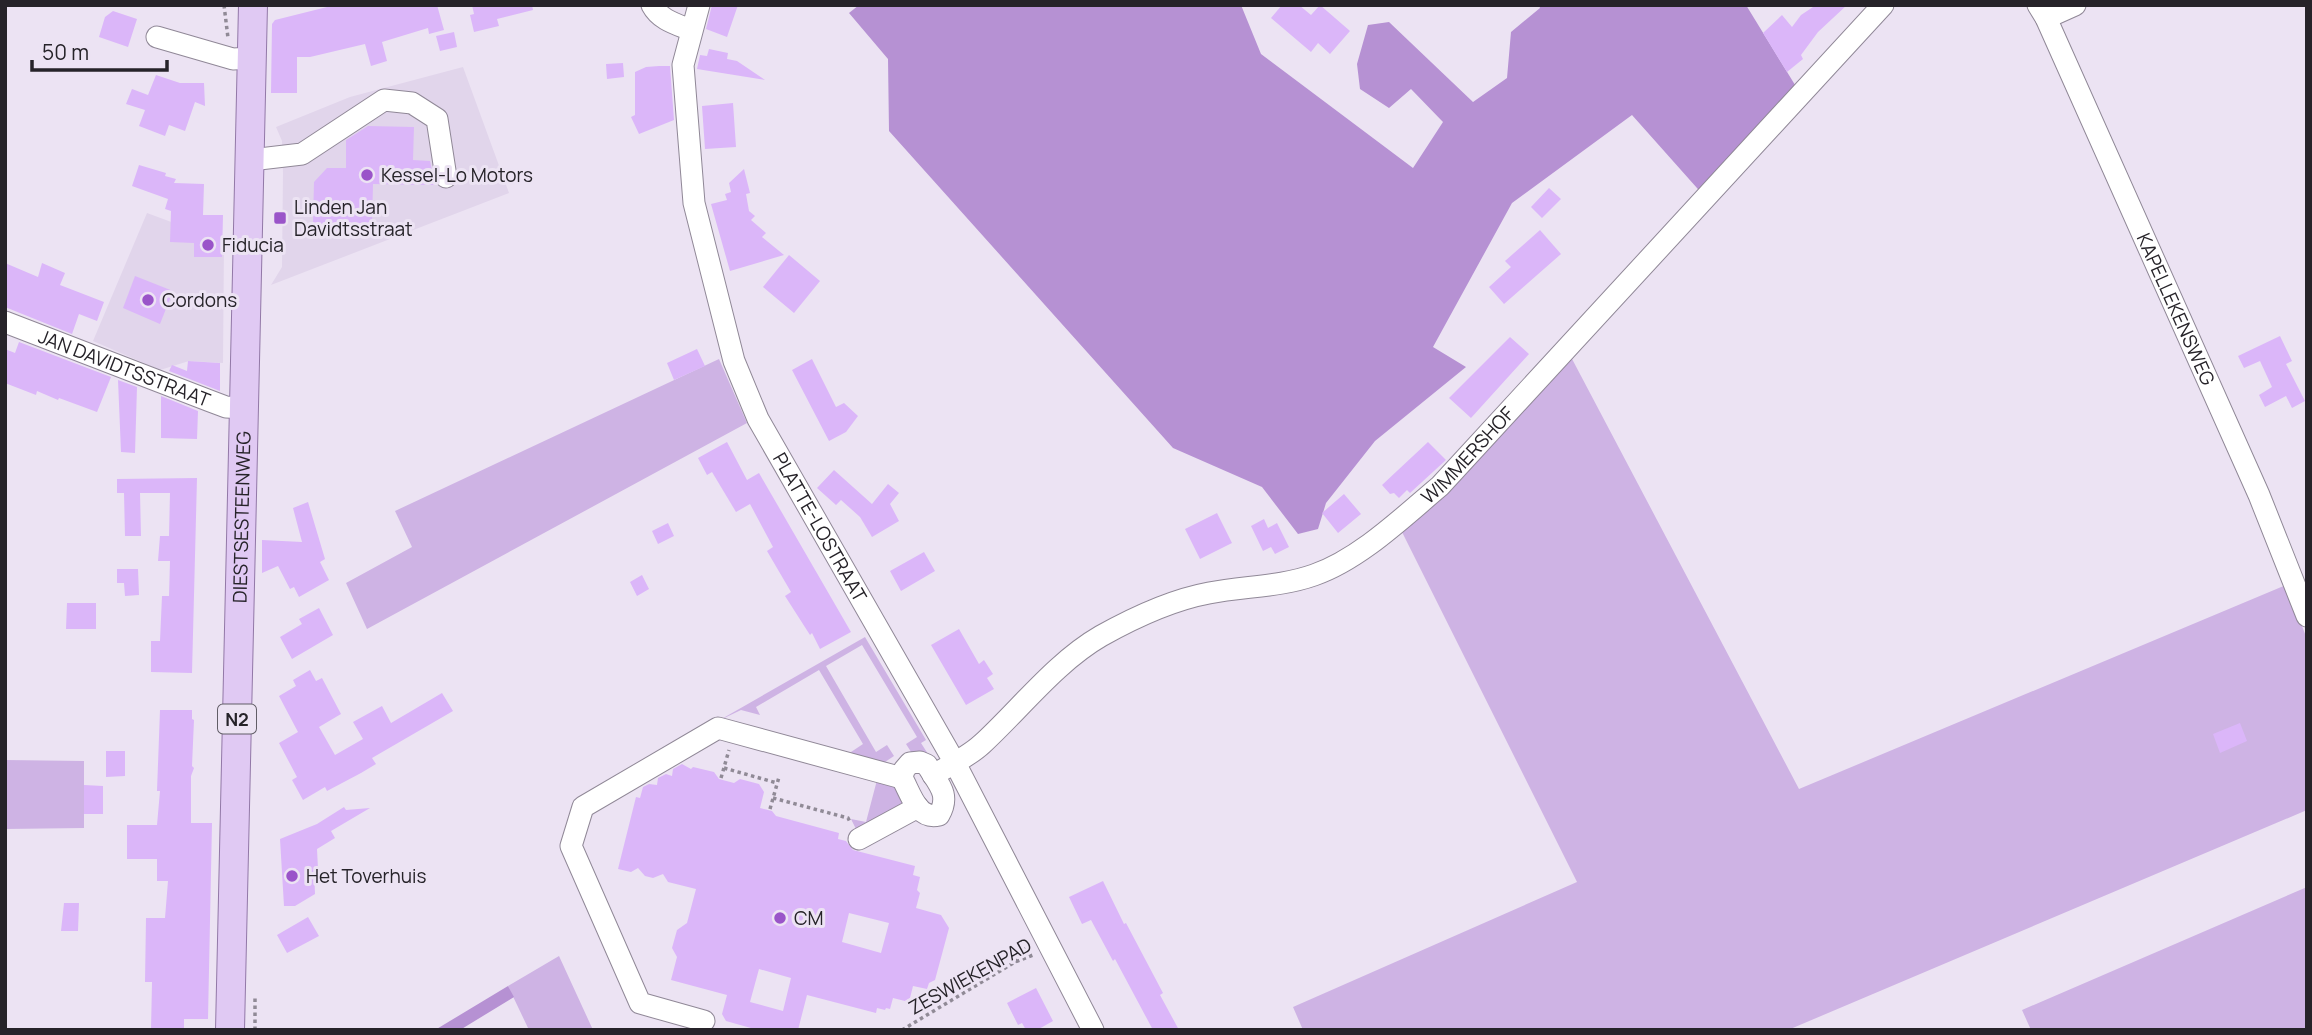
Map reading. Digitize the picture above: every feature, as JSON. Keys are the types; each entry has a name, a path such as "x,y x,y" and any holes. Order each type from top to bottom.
{"main road":[{"name":"DIESTSESTEENWEG","path":"230,1030 251,160 252,7"}],"street":[{"path":"652,5 656,13 666,20 691,30"},
{"name":"PLATTE-LOSTRAAT","path":"699,5 683,65 694,203 734,361 758,419 955,763 1042,943 1093,1030"},
{"name":"WIMMERSHOF","path":"933,775 980,746 1049,677 1098,638 1155,608 1209,593 1258,587 1315,575 1356,554 1392,526 1440,486 1883,5"},
{"path":"2042,12 2075,5"},
{"name":"KAPELLEKENSWEG","path":"2042,12 2259,495 2307,616"},
{"path":"157,37 233,59 252,58"},
{"path":"251,160 302,154 384,100 412,103 438,119 446,177"},
{"name":"JAN DAVIDTSSTRAAT","path":"5,322 226,407 245,408"},
{"path":"704,1021 640,1003 571,846 583,807 718,728 902,778"},
{"path":"920,762 927,765 933,775 946,797 939,815 930,817 921,813 902,778 910,763 920,762"},
{"path":"859,839 918,807"}],"path":[{"path":"721,778 734,732"},
{"path":"724,768 778,780 770,809"},
{"path":"773,798 848,818"},
{"path":"1015,962 1042,943"},
{"name":"ZESWIEKENPAD","path":"902,1030 1042,943"}],"shaded area":[{"path":"859,5 1241,5 1261,54 1413,168 1443,122 1411,89 1389,108 1360,89 1357,64 1368,25 1389,22 1473,102 1507,78 1511,32 1540,8 1539,5 1746,5 1800,93 1705,197 1632,115 1512,203 1433,347 1466,367 1375,441 1326,503 1318,529 1298,534 1262,487 1173,448 889,131 888,59 849,13"},
{"path":"463,67 509,193 271,285 282,267 282,141 276,127 350,97"},
{"path":"147,213 174,223 196,240 224,241 223,363 189,361 160,370 93,341"},
{"path":"1571,357 1799,789 2286,585 2307,639 2307,810 1788,1030 1303,1030 1293,1007 1577,882 1402,532"},
{"path":"719,359 747,423 367,629 346,583 412,547 395,511"},
{"path":"865,637 926,740 921,743 928,754 913,755 906,744 917,737 862,645 826,666 876,752 887,745 894,756 882,764 853,756 851,752 863,744 819,670 756,707 760,715 741,710 718,721"},
{"path":"5,760 84,761 84,828 5,829"},
{"path":"877,780 898,788 903,803 857,831 851,819 866,822"},
{"path":"2307,887 2307,1030 2031,1030 2022,1010"},
{"path":"559,956 593,1030 529,1030 508,986"},
{"path":"508,986 514,997 460,1030 435,1030"}],"building":[{"path":"335,5 437,5 444,30 429,34 428,28 382,42 387,61 371,66 365,44 310,57 297,57 297,93 271,93 272,24 275,20"},
{"path":"472,5 532,5 533,10 497,19 499,26 474,32 470,15 474,14"},
{"path":"712,5 738,5 727,37 706,29"},
{"path":"1282,5 1299,5 1311,15 1320,5 1350,31 1330,54 1318,43 1311,52 1271,18"},
{"path":"1816,5 1847,5 1818,32 1801,55 1803,59 1787,72 1763,33 1782,15 1792,27 1801,15"},
{"path":"113,11 137,19 128,47 99,37 105,17"},
{"path":"454,32 457,47 440,51 436,36"},
{"path":"709,49 728,53 727,59 737,61 765,80 697,69 700,55 707,56"},
{"path":"623,63 624,77 607,79 606,64"},
{"path":"670,66 674,120 639,134 631,117 635,115 635,72 646,67"},
{"path":"156,75 180,83 204,83 205,106 195,102 185,131 169,125 165,136 139,126 145,110 126,104 132,89 148,95"},
{"path":"733,103 736,147 705,149 702,106"},
{"name":"Kessel-Lo Motors","path":"368,126 414,127 413,160 430,161 435,185 373,184 372,224 345,223 346,237 326,236 313,222 314,182 327,168 346,168 346,140"},
{"path":"139,165 166,173 165,176 176,179 174,183 204,184 203,215 223,215 222,257 194,257 194,243 170,242 171,211 165,209 168,199 132,186"},
{"path":"744,169 750,193 746,194 749,211 755,216 751,220 766,233 762,237 784,255 730,271 711,204 727,200 725,194 731,192 729,183"},
{"path":"1549,188 1561,199 1542,218 1531,207"},
{"path":"1540,230 1561,254 1504,304 1489,287 1511,267 1505,261"},
{"path":"789,255 820,281 794,313 763,287"},
{"path":"5,263 38,277 42,263 65,273 60,285 104,302 97,321 79,314 72,334 5,307"},
{"name":"Cordons","path":"135,276 173,291 160,324 123,308"},
{"path":"2280,336 2292,361 2286,364 2305,401 2292,408 2286,396 2265,407 2259,395 2272,387 2260,361 2244,368 2238,356"},
{"path":"1510,337 1529,354 1471,418 1449,398"},
{"path":"19,342 111,377 97,412 37,391 36,395 5,383 5,349 15,353"},
{"path":"697,349 705,366 674,380 667,363"},
{"path":"812,359 836,407 844,403 858,416 846,432 829,441 792,370"},
{"path":"188,361 220,363 220,391 169,371 172,365 187,371"},
{"path":"118,380 137,387 135,453 121,452"},
{"path":"161,396 198,411 197,439 161,438"},
{"path":"727,442 747,480 759,473 851,632 820,649 812,633 810,635 785,596 791,592 767,551 773,547 750,504 736,512 712,472 707,475 698,458"},
{"path":"1428,442 1446,460 1410,493 1407,490 1399,498 1394,493 1390,494 1382,485"},
{"path":"834,470 872,504 888,484 899,493 890,504 899,521 872,537 860,517 841,500 836,505 817,488"},
{"path":"197,478 192,673 151,672 151,641 160,641 162,596 169,596 170,561 158,561 160,536 169,536 170,493 140,493 141,536 125,536 124,493 117,493 117,479"},
{"path":"1344,494 1361,514 1338,533 1322,513"},
{"path":"308,502 325,559 320,562 329,580 299,597 294,587 290,589 278,566 262,573 262,540 302,542 293,508"},
{"path":"1217,513 1232,543 1200,559 1185,529"},
{"path":"1264,519 1268,528 1277,523 1289,547 1275,554 1271,547 1263,551 1251,526"},
{"path":"668,523 674,536 658,544 652,531"},
{"path":"924,552 935,571 901,591 890,571"},
{"path":"117,569 138,569 139,595 125,596 124,583 117,583"},
{"path":"642,575 649,589 637,596 630,582"},
{"path":"67,603 96,603 96,629 66,629"},
{"path":"319,608 333,635 292,659 280,637 302,624 299,619"},
{"path":"959,629 979,664 984,660 993,674 987,678 994,689 966,705 931,645"},
{"path":"310,670 316,681 322,678 341,714 319,727 335,755 363,739 353,722 382,706 391,723 442,693 453,711 372,758 376,764 361,773 327,791 325,787 303,800 292,780 297,777 279,743 298,732 279,696 296,686 293,680"},
{"path":"160,710 192,710 194,768 191,776 191,823 212,823 208,1019 184,1019 184,1030 151,1030 152,982 145,982 146,918 165,918 168,881 157,881 157,859 127,859 127,825 157,825 160,791 157,791"},
{"path":"2240,723 2247,741 2220,753 2213,734"},
{"path":"106,751 125,751 125,776 106,777"},
{"path":"682,764 691,769 693,767 714,772 719,779 734,783 740,779 759,784 764,792 760,808 772,811 776,816 839,833 838,839 846,841 853,850 915,866 913,875 920,877 916,908 941,915 949,928 935,980 929,983 927,989 913,986 910,998 905,1001 893,998 890,1009 877,1008 876,1013 807,995 798,1030 758,1030 726,1021 722,1014 727,995 671,980 677,957 672,948 677,930 687,923 696,889 668,882 663,874 653,878 645,876 638,868 631,872 618,869 636,797 640,798 643,787 649,784 657,785 658,778 666,774 672,776 673,769","holes":["849,913 889,923 881,953 842,942","759,969 791,978 783,1011 750,1002"]},
{"path":"84,785 103,786 103,814 84,814"},
{"path":"344,807 346,810 370,808 331,831 335,838 317,849 315,894 295,906 284,906 280,839 317,824"},
{"path":"1103,881 1163,993 1160,995 1179,1030 1153,1030 1091,920 1082,924 1069,897"},
{"path":"64,903 79,903 78,931 61,931"},
{"path":"308,917 319,936 287,953 277,935"},
{"path":"1036,988 1053,1021 1037,1030 1026,1030 1022,1023 1018,1025 1007,1003"}],"place":[{"name":"Kessel-Lo Motors","path":"367,175"},
{"name":"Linden Jan Davidtsstraat","path":"280,218"},
{"name":"Fiducia","path":"208,245"},
{"name":"Cordons","path":"148,300"},
{"name":"Het Toverhuis","path":"292,876"},
{"name":"CM","path":"780,918"}]}
